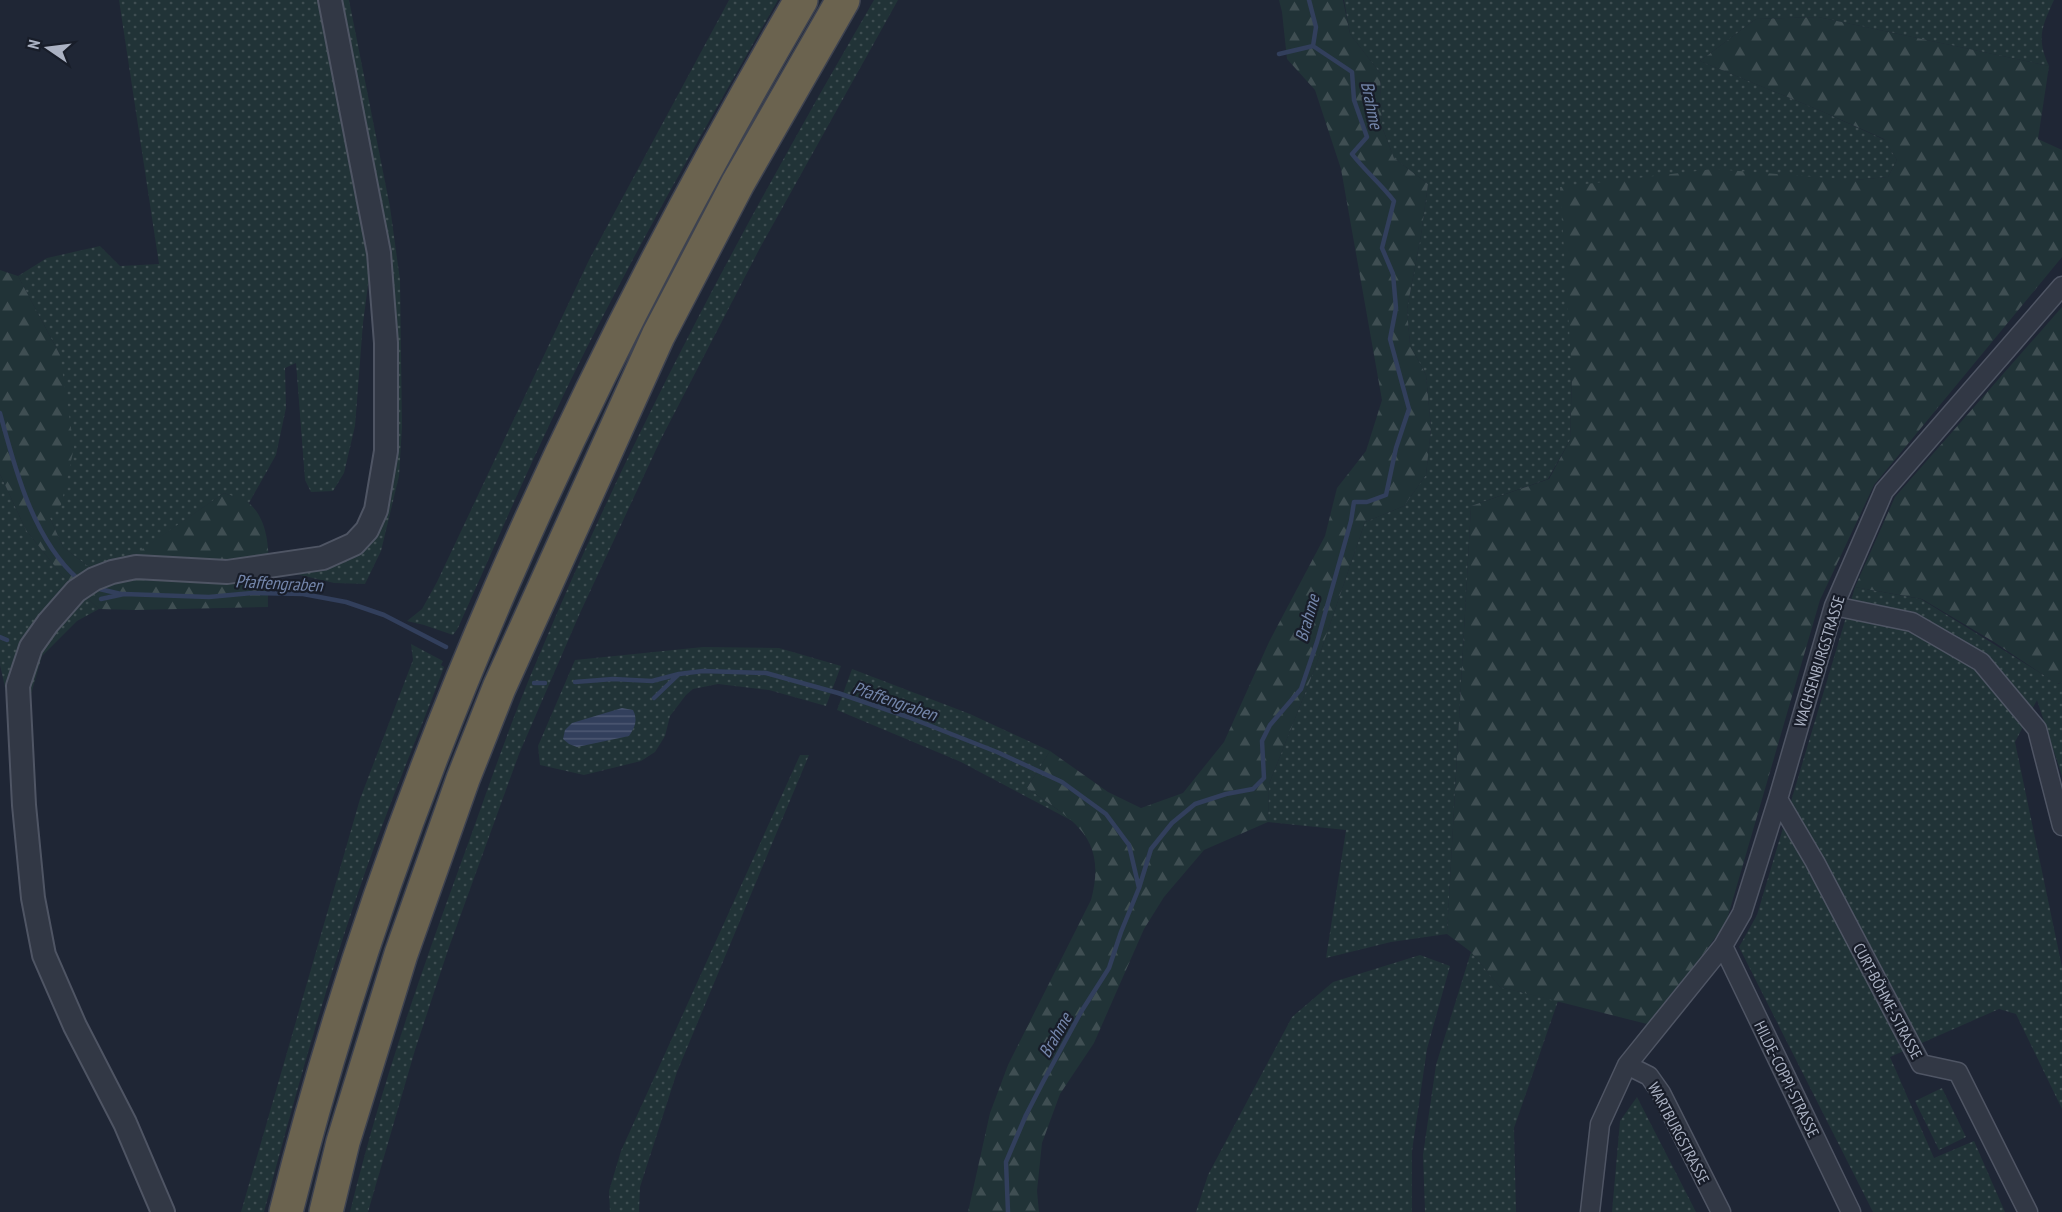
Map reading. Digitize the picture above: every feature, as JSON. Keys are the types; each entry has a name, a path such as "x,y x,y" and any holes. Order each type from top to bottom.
{"highway":[{"path":"286,1212 379,896 478,640 557,462 622,327 687,204 801,0"},
{"path":"326,1212 343,1142 401,954 463,779 499,688 658,336 738,183 843,0"}],"street":[{"path":"163,1212 125,1123 75,1026 44,955 32,887 24,805 18,686 31,647 48,623 76,591 94,579 136,567 227,572 323,558 354,544 367,530 376,510 386,451 386,343 379,253 330,0"},
{"name":"WACHSENBURGSTRASSE","path":"1590,1212 1600,1124 1627,1065 1723,946 1742,913 1834,606 1884,491 2062,286"},
{"path":"1834,606 1912,622 1981,662 2037,729 2062,826"},
{"name":"CURT-BÖHME-STRASSE","path":"1778,799 1815,862 1921,1064 1958,1072 2028,1212"},
{"name":"HILDE-COPPI-STRASSE","path":"1723,946 1851,1212"},
{"name":"WARTBURGSTRASSE","path":"1627,1065 1649,1076 1661,1093 1721,1212"}],"green space":[{"path":"119,0 320,0 371,263 363,323 355,426 344,473 333,491 311,492 305,480 296,363 285,368 286,408 276,455 249,503 224,493 139,552 89,567 63,547 50,518 60,355 18,276 47,258 100,246 120,266 159,264"},
{"path":"336,0 349,0 390,207 400,280 402,427 399,476 381,551 365,584 334,583 283,571 361,551 393,418"},
{"path":"729,0 778,0 665,200 600,322 544,436 458,628 453,635 407,621 422,609 437,582 589,260"},
{"path":"874,0 898,0 761,246 661,439 580,613 519,754 448,950 415,1050 368,1212 350,1212 387,1080 430,949 498,760 538,658 613,489 695,323"},
{"path":"1279,0 1343,0 1350,34 1380,73 1382,127 1394,158 1428,184 1407,309 1410,345 1426,375 1431,428 1426,475 1404,506 1365,522 1315,668 1269,784 1268,822 1204,850 1164,897 1144,929 1094,1043 1060,1094 1042,1143 1037,1191 1039,1212 968,1212 990,1113 1008,1065 1091,900 1095,878 1095,860 1083,832 1059,810 1027,788 1050,751 1108,792 1141,808 1183,793 1224,742 1269,642 1325,536 1337,488 1366,451 1382,400 1341,169 1315,90 1287,59"},
{"path":"1344,0 2054,0 2042,33 2043,48 2049,66 1818,17 1756,19 1700,61 1885,140 1897,160 1888,177 1854,180 1572,375 1570,440 1548,479 1471,506 1447,934 1391,942 1326,958 1346,830 1268,822 1269,784 1315,668 1365,522 1404,506 1426,475 1431,428 1426,375 1410,345 1407,309 1428,184 1394,158 1382,127 1380,73 1350,34"},
{"path":"1818,17 2049,66 2038,139 2062,150 2062,257 1874,485 1820,600 1726,923 1651,1025 1500,987 1471,952 1447,934 1471,506 1549,479 1570,440 1572,375 1560,187 1714,169 1854,180 1888,177 1897,160 1884,139 1700,61 1756,19"},
{"path":"0,270 18,276 60,355 74,448 61,505 50,518 63,547 89,567 138,552 224,493 250,504 264,526 268,552 268,607 99,609 61,574 26,530 0,474"},
{"path":"2062,307 2062,682 2057,684 1994,642 1922,599 1855,587 1895,497"},
{"path":"0,474 26,530 61,574 99,609 77,621 42,656 31,694 7,696 0,665"},
{"path":"1855,587 1921,599 2058,684 2062,682 2062,776 2037,700 2015,742 2062,967 2062,1109 2016,1014 1999,1009 1890,1057 1934,1158 1974,1141 2005,1212 1873,1212 1739,947 1757,915"},
{"path":"411,644 443,661 441,665 444,667 367,867 338,952 264,1212 241,1212 360,799 413,660"},
{"path":"703,647 779,648 841,666 826,706 769,690 718,684 693,689 670,716 665,736 655,752 641,761 584,775 540,765 538,746 575,660"},
{"path":"852,669 970,714 1050,751 1027,788 1078,824 961,762 837,710"},
{"path":"800,755 809,755 677,1072 640,1187 639,1212 610,1212 609,1191 621,1151"},
{"path":"1471,952 1500,987 1558,1001 1514,1128 1516,1212 1425,1212 1423,1155 1436,1065"},
{"path":"1420,955 1450,966 1427,1049 1412,1151 1412,1212 1196,1212 1208,1175 1292,1017 1333,982"},
{"path":"1942,1088 1966,1137 1939,1150 1915,1101"},
{"path":"1637,1097 1696,1212 1612,1212 1620,1121"}],"water":[{"path":"622,708 633,710 635,714 635,723 629,736 577,747 563,739 565,730 572,723"}],"waterway":[{"name":"Brahme","path":"1008,1212 1006,1162 1043,1082 1081,1012 1109,968 1151,849 1172,823 1195,804 1226,794 1253,789 1264,778 1262,741 1270,725 1301,689 1317,642 1351,521 1354,502 1367,502 1386,495 1396,448 1409,409 1390,339 1396,308 1393,274 1382,248 1394,201 1352,154 1367,137 1354,100 1352,72 1313,46 1316,27 1309,0"},
{"path":"1279,54 1313,46"},
{"path":"0,413 19,480 38,524 62,563 78,579"},
{"path":"95,588 121,594"},
{"name":"Pfaffengraben","path":"101,599 124,594 209,597 252,593 303,594 346,602 384,615 446,647"},
{"name":"Pfaffengraben","path":"0,637 7,640"},
{"name":"Pfaffengraben","path":"575,682 613,679 652,681 703,671 766,673 838,693 908,717 997,752 1062,782 1106,814 1129,845 1139,888"},
{"path":"654,698 678,675"},
{"name":"Pfaffengraben","path":"534,683 545,683"}]}
